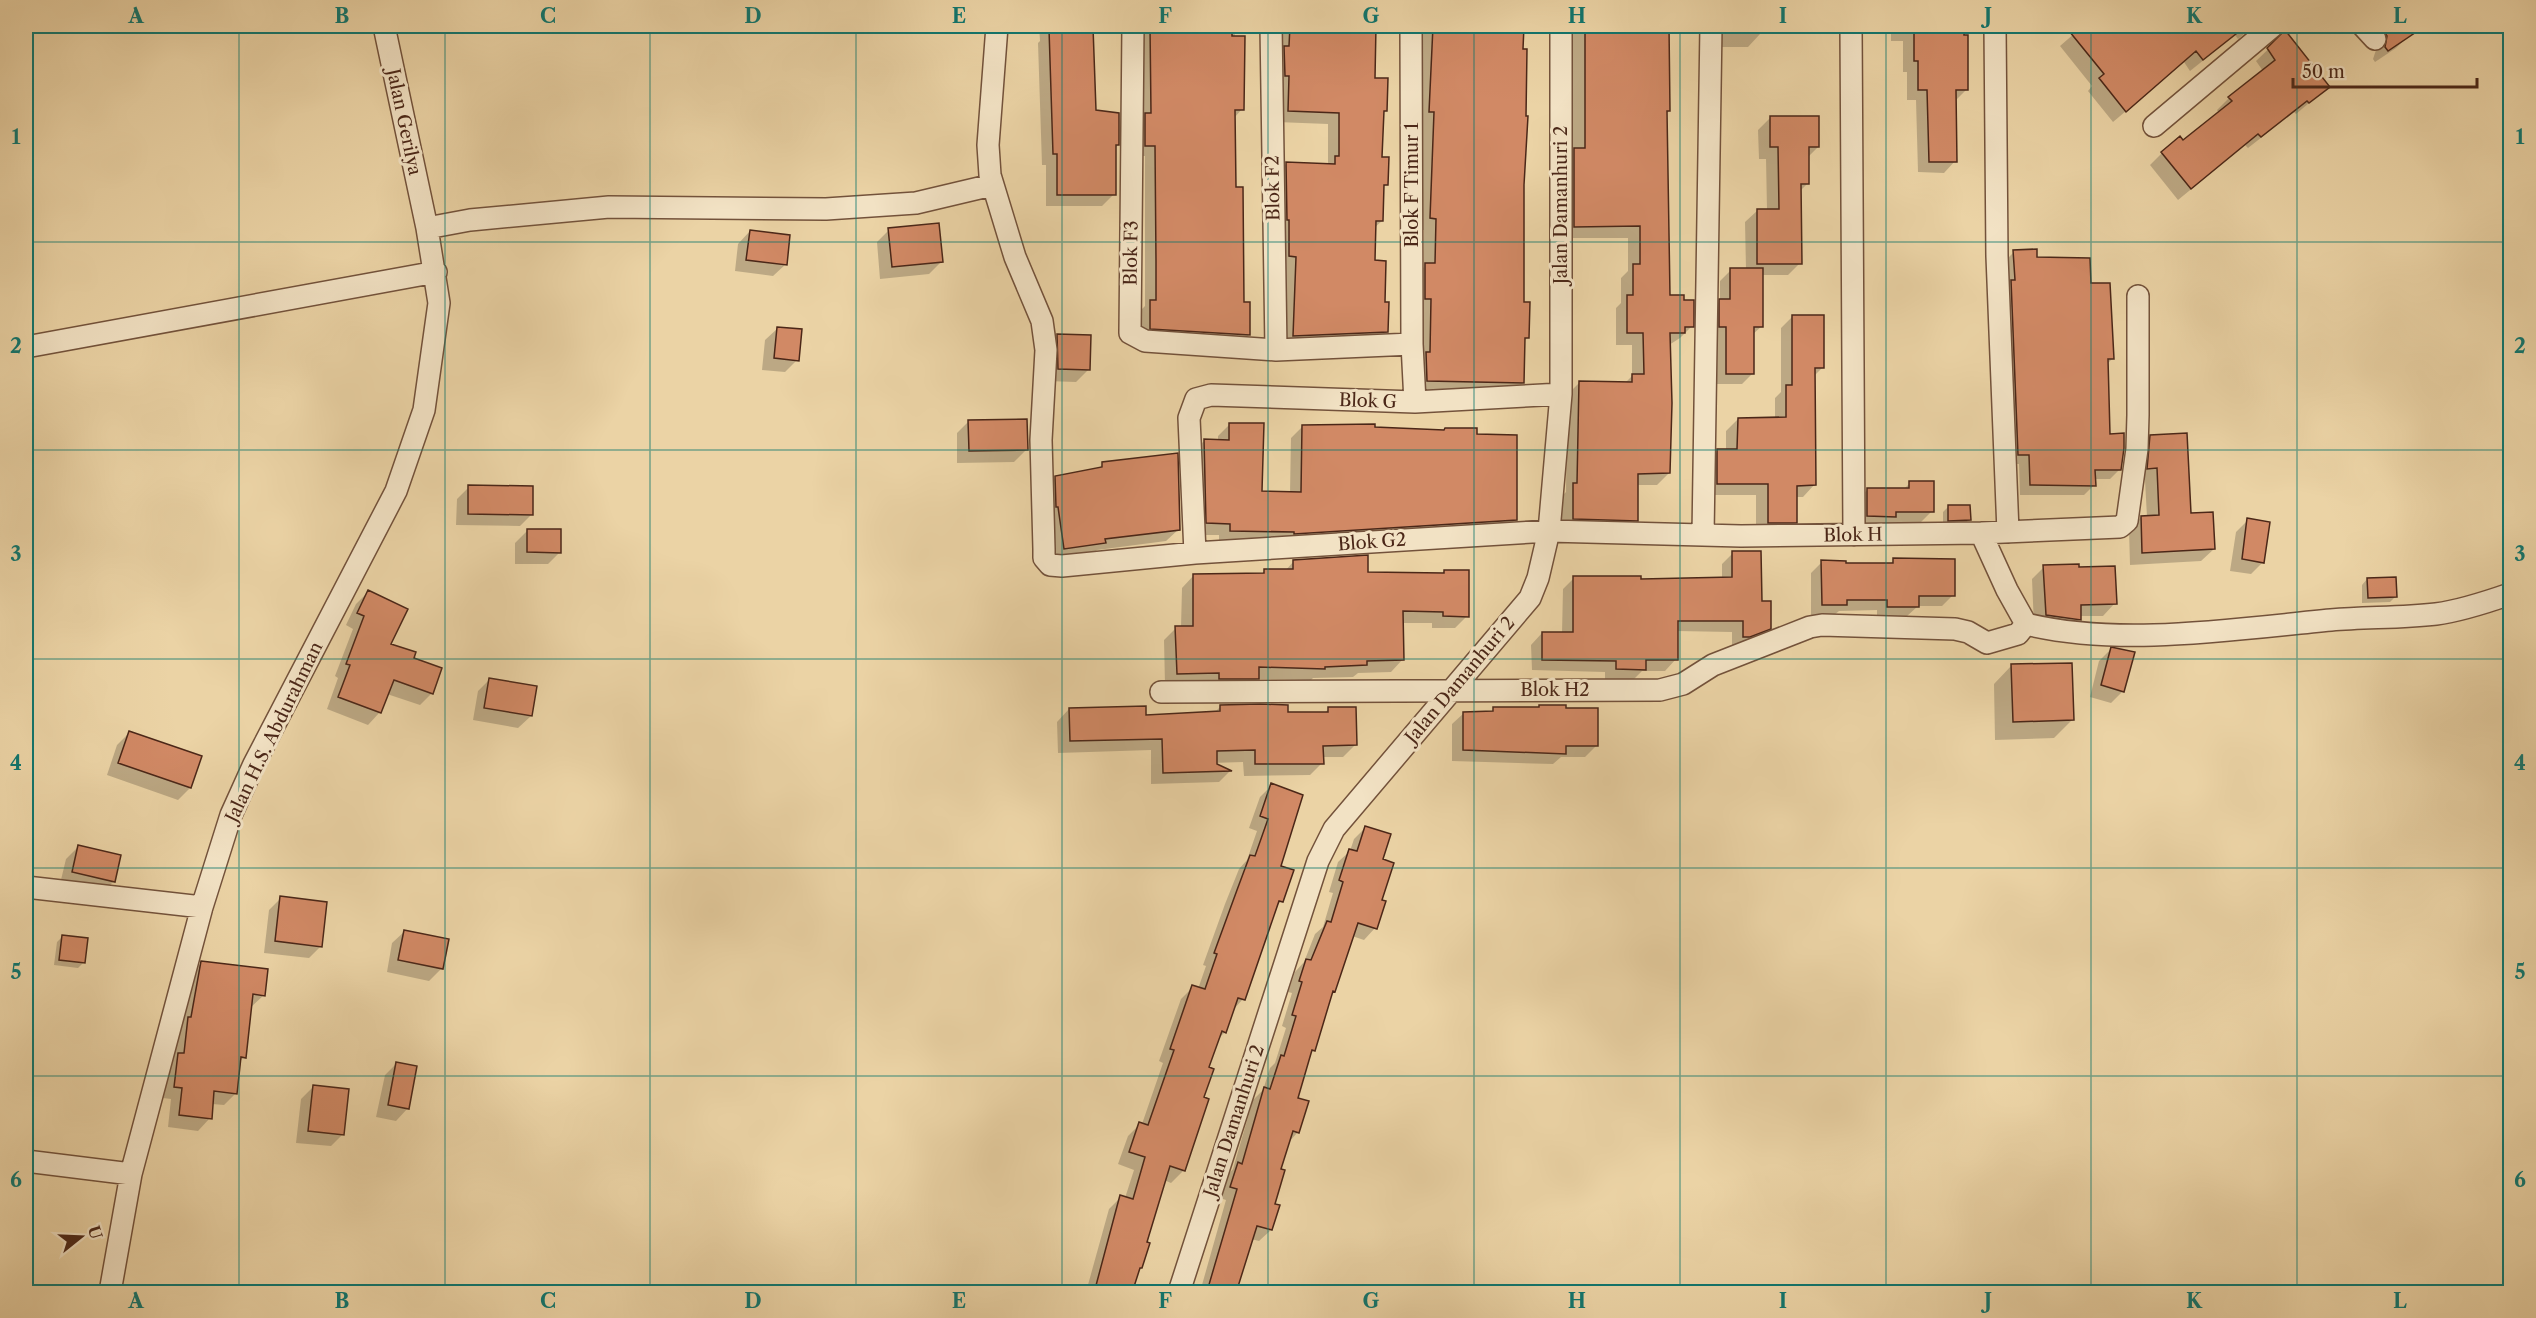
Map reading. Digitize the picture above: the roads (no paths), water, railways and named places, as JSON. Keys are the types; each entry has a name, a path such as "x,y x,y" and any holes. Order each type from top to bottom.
{"street":[{"name":"Jalan Gerilya","path":"384,26 426,223"},
{"path":"426,223 609,207 826,209 916,203 992,185 988,145 997,26"},
{"name":"Blok F3","path":"1133,26 1130,333 1145,341 1276,350"},
{"name":"Blok F2","path":"1271,26 1276,350"},
{"name":"Blok F Timur 1","path":"1411,26 1412,344 1415,402"},
{"name":"Jalan Damanhuri 2","path":"1179,1293 1318,861 1334,829 1530,598 1538,578 1549,531 1561,394 1561,26"},
{"path":"1703,535 1711,26"},
{"path":"1851,26 1854,535"},
{"path":"1995,26 1997,256 2007,532"},
{"path":"2154,126 2273,26"},
{"name":"Blok G2","path":"992,185 1015,257 1042,321 1047,350 1041,440 1044,558 1050,564 1062,566 1195,553 1549,531"},
{"name":"Jalan H.S. Abdurahman","path":"110,1293 131,1174 202,907 231,815 254,764 396,491 424,410 439,303 436,272 426,223"},
{"path":"26,347 436,272"},
{"name":"Blok H","path":"1549,531 1703,535 1854,535 1981,533 2120,527 2127,521 2132,493 2138,415 2138,296"},
{"path":"1276,350 1412,344"},
{"name":"Blok G","path":"1195,553 1190,418 1196,399 1211,395 1415,402 1561,394"},
{"path":"1981,533 2007,590 2026,624 2052,629 2145,635 2364,617 2438,614 2511,594"},
{"name":"Blok H2","path":"1161,692 1660,690 1683,684 1713,665 1810,627 1822,625 1955,629 1968,632 1988,644 2018,634 2026,624"},
{"path":"26,886 202,907"},
{"path":"26,1161 131,1174"}]}
